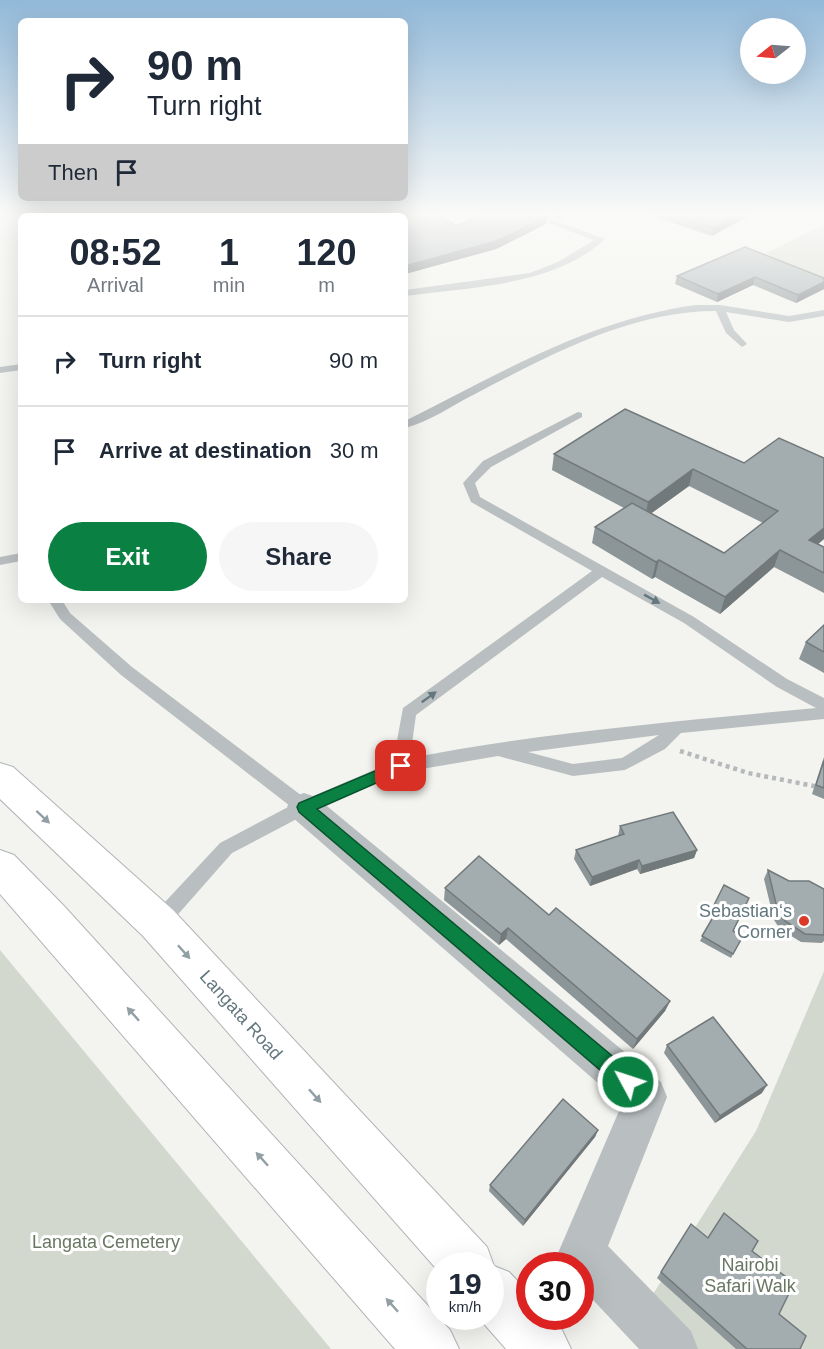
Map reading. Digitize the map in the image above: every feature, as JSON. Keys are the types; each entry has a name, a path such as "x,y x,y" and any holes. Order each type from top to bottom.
{"main road":[{"name":"Langata Road","path":"0,777 158,923 455,1252"},
{"path":"0,867 57,928 431,1349"},
{"path":"504,1306 543,1349"}],"street":[{"path":"304,807 646,1097 582,1253 673,1349"}],"lane":[{"path":"408,293 518,277"},
{"path":"720,308 729,331 742,344"},
{"path":"408,424 519,370 551,351 589,335 666,312 720,308 746,310 789,319 824,313"},
{"path":"0,370 18,367"},
{"path":"578,415 487,464 469,483 476,499 689,620 782,683 824,705"},
{"path":"0,561 18,558"},
{"path":"401,766 409,712 601,571"},
{"path":"56,603 64,616 88,638 199,730 304,807"},
{"path":"158,923 226,848 304,807 401,766 452,756 677,727 824,713"},
{"path":"495,751 573,770 625,764 659,745 677,727"}],"path":[{"path":"659,745 748,773 824,788"}],"green space":[{"path":"805,277 824,277 824,289"},
{"name":"Langata Cemetery","path":"0,950 331,1349 0,1349"},
{"name":"Nairobi Safari Walk","path":"824,971 824,1349 682,1349 643,1310 756,1131"}],"building":[{"path":"679,277 821,277 824,278 824,282 798,295 755,277 718,294"},
{"path":"625,409 744,463 779,438 824,458 824,528 809,540 824,547 824,573 780,550 725,597 659,560 656,562 595,527 632,503 724,553 778,511 693,469 648,502 554,454"},
{"path":"824,625 824,652 806,642"},
{"path":"824,760 824,788 816,785"},
{"path":"673,812 697,850 642,866 639,860 592,877 576,850 624,834 620,826"},
{"path":"479,856 549,915 556,908 670,1001 637,1039 508,928 501,934 445,888"},
{"path":"768,870 789,881 809,881 824,889 824,935 805,934 785,921 778,912"},
{"path":"724,885 749,898 733,931 743,936 733,954 702,936 719,907 714,905"},
{"path":"713,1017 767,1085 720,1116 667,1045"},
{"path":"563,1099 598,1130 525,1220 490,1185"},
{"path":"724,1213 758,1241 752,1251 794,1283 779,1314 806,1336 800,1349 747,1349 661,1272 691,1224 708,1238"}],"place":[{"name":"Sebastian‘s Corner","path":"804,921"}],"route":[{"path":"401,766 304,807 628,1082"}]}
